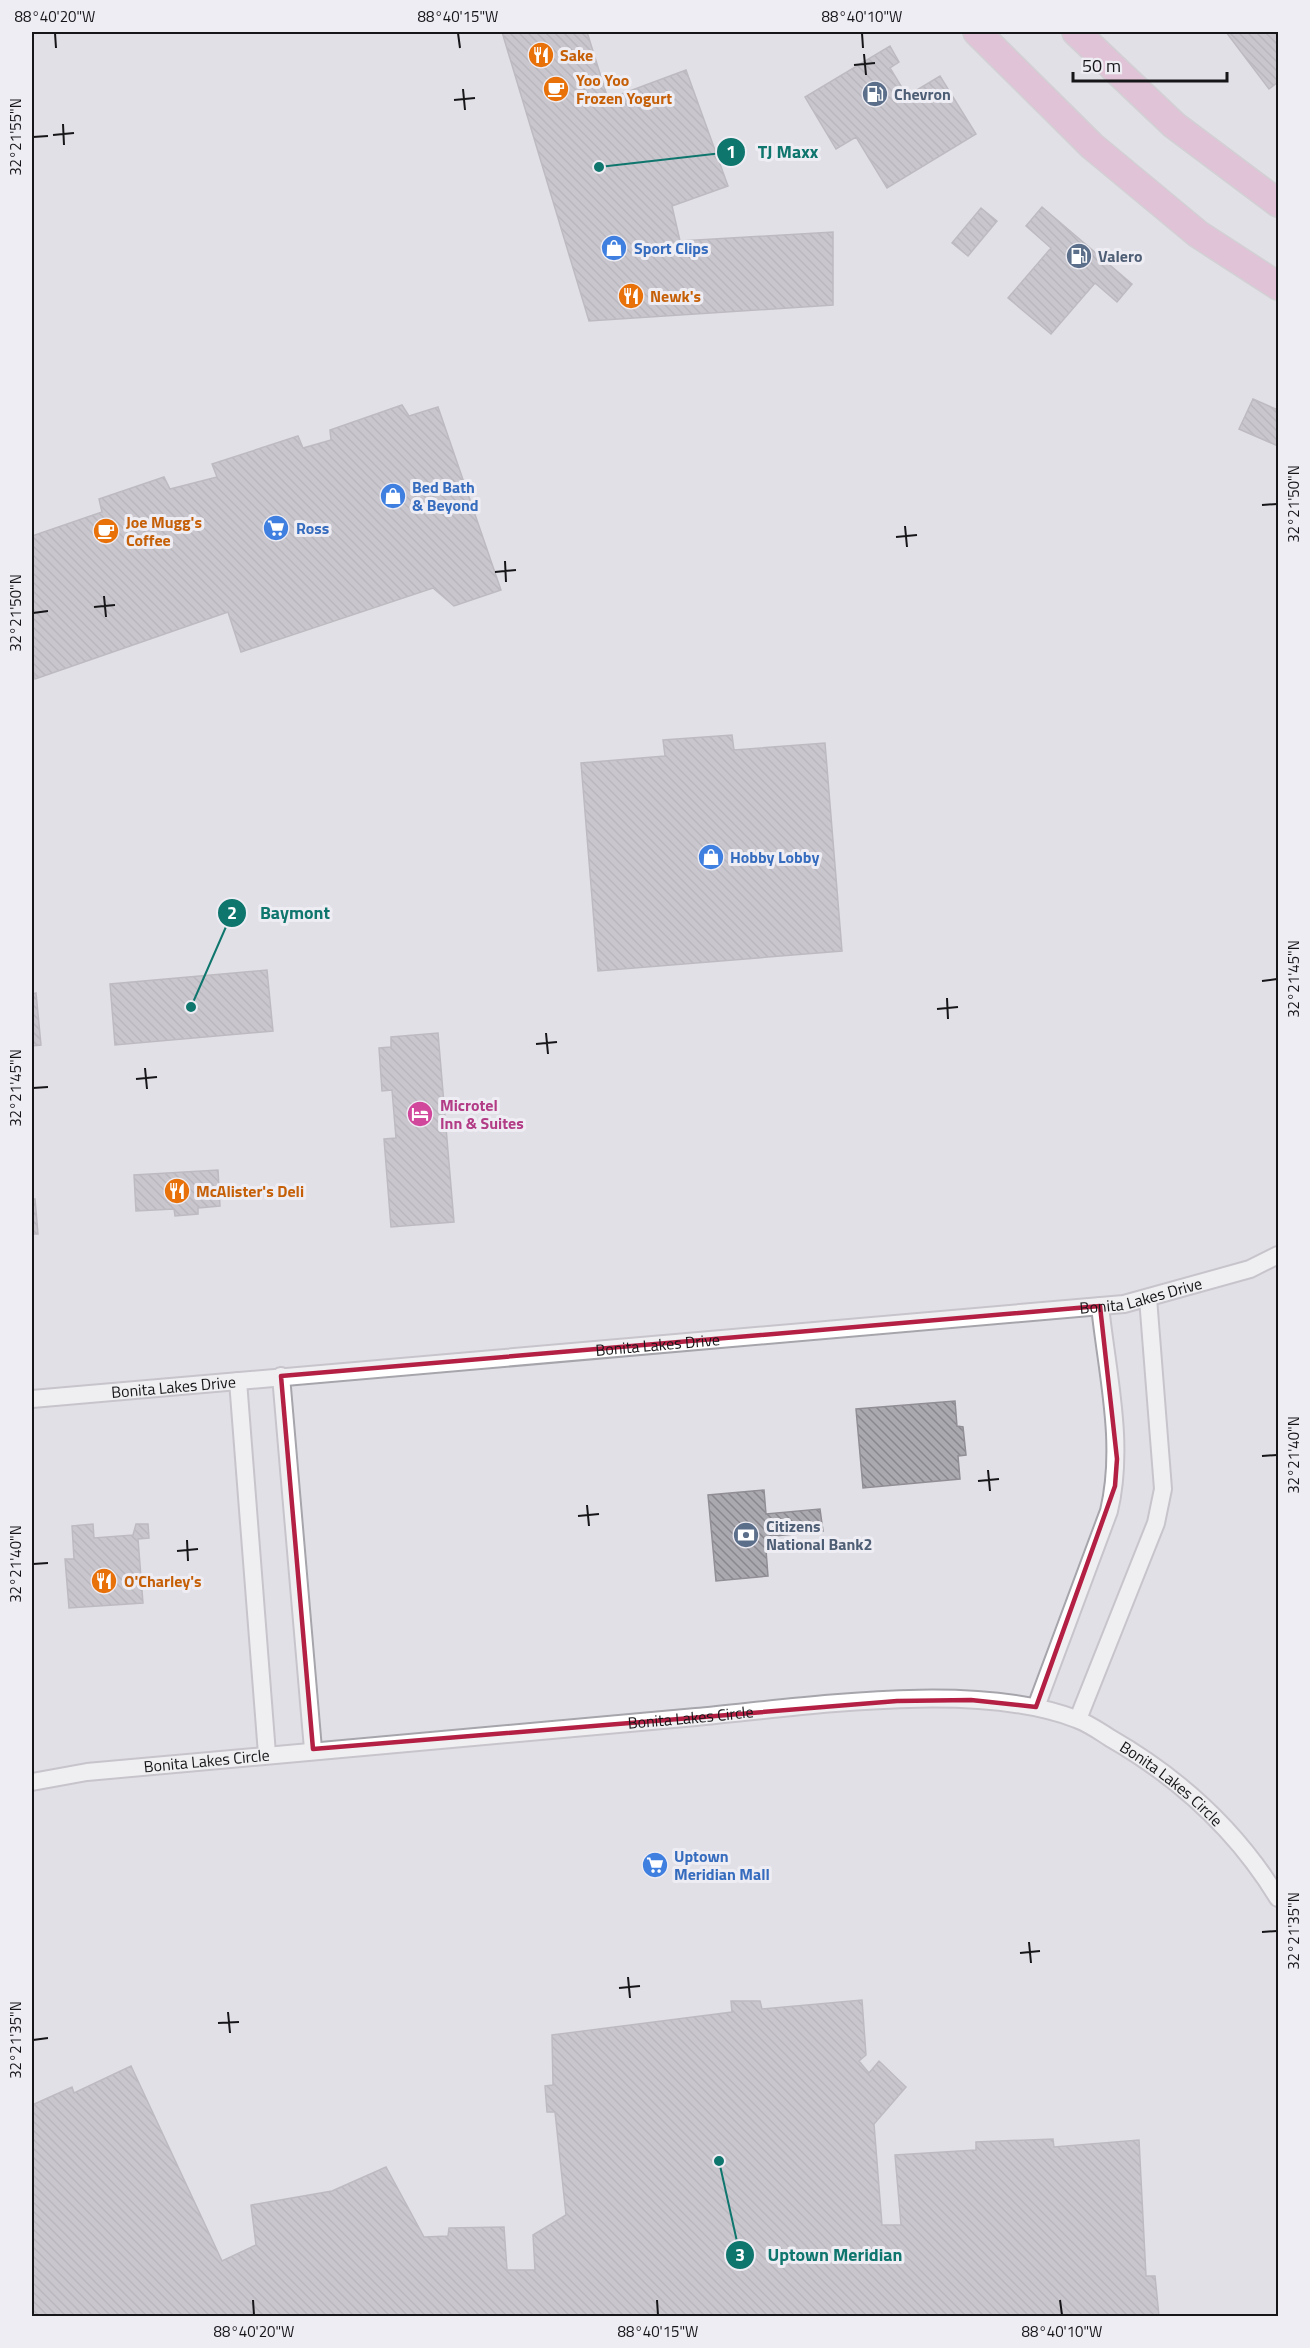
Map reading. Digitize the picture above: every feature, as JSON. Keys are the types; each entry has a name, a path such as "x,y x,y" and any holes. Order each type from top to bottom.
{"main road":[{"path":"977,32 1092,146 1198,234 1278,286"},
{"path":"1076,32 1174,125 1278,204"}],"street":[{"name":"Bonita Lakes Drive","path":"32,1399 1100,1306 1148,1298 1250,1269 1278,1255"},
{"path":"1078,1719 1156,1523 1163,1489 1148,1298"},
{"path":"1036,1707 1109,1510 1115,1486 1116,1449 1100,1306"},
{"path":"281,1376 313,1749"},
{"path":"238,1381 267,1754"},
{"name":"Bonita Lakes Circle","path":"32,1782 87,1772 313,1749 897,1701 971,1700 1036,1707 1078,1719 1133,1751 1179,1785 1231,1832 1261,1870 1278,1898"}],"highlighted area":[{"path":"1100,1306 1117,1459 1115,1486 1036,1707 971,1700 897,1701 313,1749 281,1376"}],"building":[{"path":"502,32 587,32 608,99 686,70 728,186 672,206 680,241 833,232 833,305 589,321"},
{"path":"1226,32 1278,32 1278,82 1269,89"},
{"path":"890,46 899,62 890,68 907,96 940,76 976,134 887,188 856,137 836,149 805,97"},
{"path":"1042,207 1132,284 1117,302 1095,283 1051,334 1008,298 1051,248 1026,226"},
{"path":"981,208 997,221 968,256 952,243"},
{"path":"1253,399 1278,410 1278,446 1239,429"},
{"path":"402,405 409,416 438,407 501,590 454,606 433,588 241,652 228,612 35,679 32,665 32,536 102,512 99,499 164,477 170,489 217,477 212,464 298,436 303,448 331,440 330,430"},
{"name":"Hobby Lobby","path":"732,735 734,750 825,743 842,951 598,971 581,763 665,756 663,740"},
{"path":"267,970 273,1031 115,1045 110,984"},
{"path":"36,993 41,1045 32,1046 32,994"},
{"name":"Microtel Inn & Suites","path":"438,1033 454,1222 391,1227 384,1139 396,1138 392,1090 382,1091 379,1048 391,1047 391,1037"},
{"name":"McAlister's Deli","path":"218,1170 220,1206 198,1208 198,1214 175,1216 174,1209 136,1211 134,1175"},
{"path":"32,1199 35,1199 38,1234 32,1234"},
{"path":"955,1401 957,1426 963,1427 966,1455 958,1456 960,1479 863,1488 856,1409"},
{"name":"Citizens National Bank2","path":"764,1490 766,1514 820,1509 823,1531 765,1537 768,1576 716,1581 708,1495"},
{"name":"O'Charley's","path":"93,1524 94,1538 133,1535 136,1524 148,1524 149,1538 138,1539 143,1603 69,1608 65,1559 74,1559 72,1526"},
{"path":"862,2000 866,2055 859,2061 869,2073 879,2061 906,2087 874,2124 882,2225 901,2225 895,2155 976,2150 976,2142 1053,2139 1054,2147 1139,2140 1146,2276 1155,2276 1159,2316 32,2316 32,2105 72,2087 74,2093 131,2066 222,2261 256,2245 251,2205 332,2191 386,2167 424,2237 448,2236 449,2228 504,2227 507,2270 535,2270 533,2235 566,2215 555,2112 547,2112 545,2086 553,2085 552,2035 732,2012 731,2001 760,2001 762,2009"}],"place":[{"name":"Sake","path":"541,55"},
{"name":"Yoo Yoo Frozen Yogurt","path":"556,89"},
{"name":"Chevron","path":"875,94"},
{"name":"TJ Maxx","path":"599,167"},
{"name":"Sport Clips","path":"614,248"},
{"name":"Valero","path":"1079,256"},
{"name":"Newk's","path":"631,296"},
{"name":"Bed Bath & Beyond","path":"393,496"},
{"name":"Ross","path":"276,528"},
{"name":"Joe Mugg's Coffee","path":"106,531"},
{"name":"Hobby Lobby","path":"711,857"},
{"name":"Baymont","path":"191,1007"},
{"name":"Microtel Inn & Suites","path":"420,1114"},
{"name":"McAlister's Deli","path":"177,1191"},
{"name":"Citizens National Bank2","path":"746,1535"},
{"name":"O'Charley's","path":"104,1581"},
{"name":"Uptown Meridian Mall","path":"655,1865"},
{"name":"Uptown Meridian","path":"719,2161"}]}
